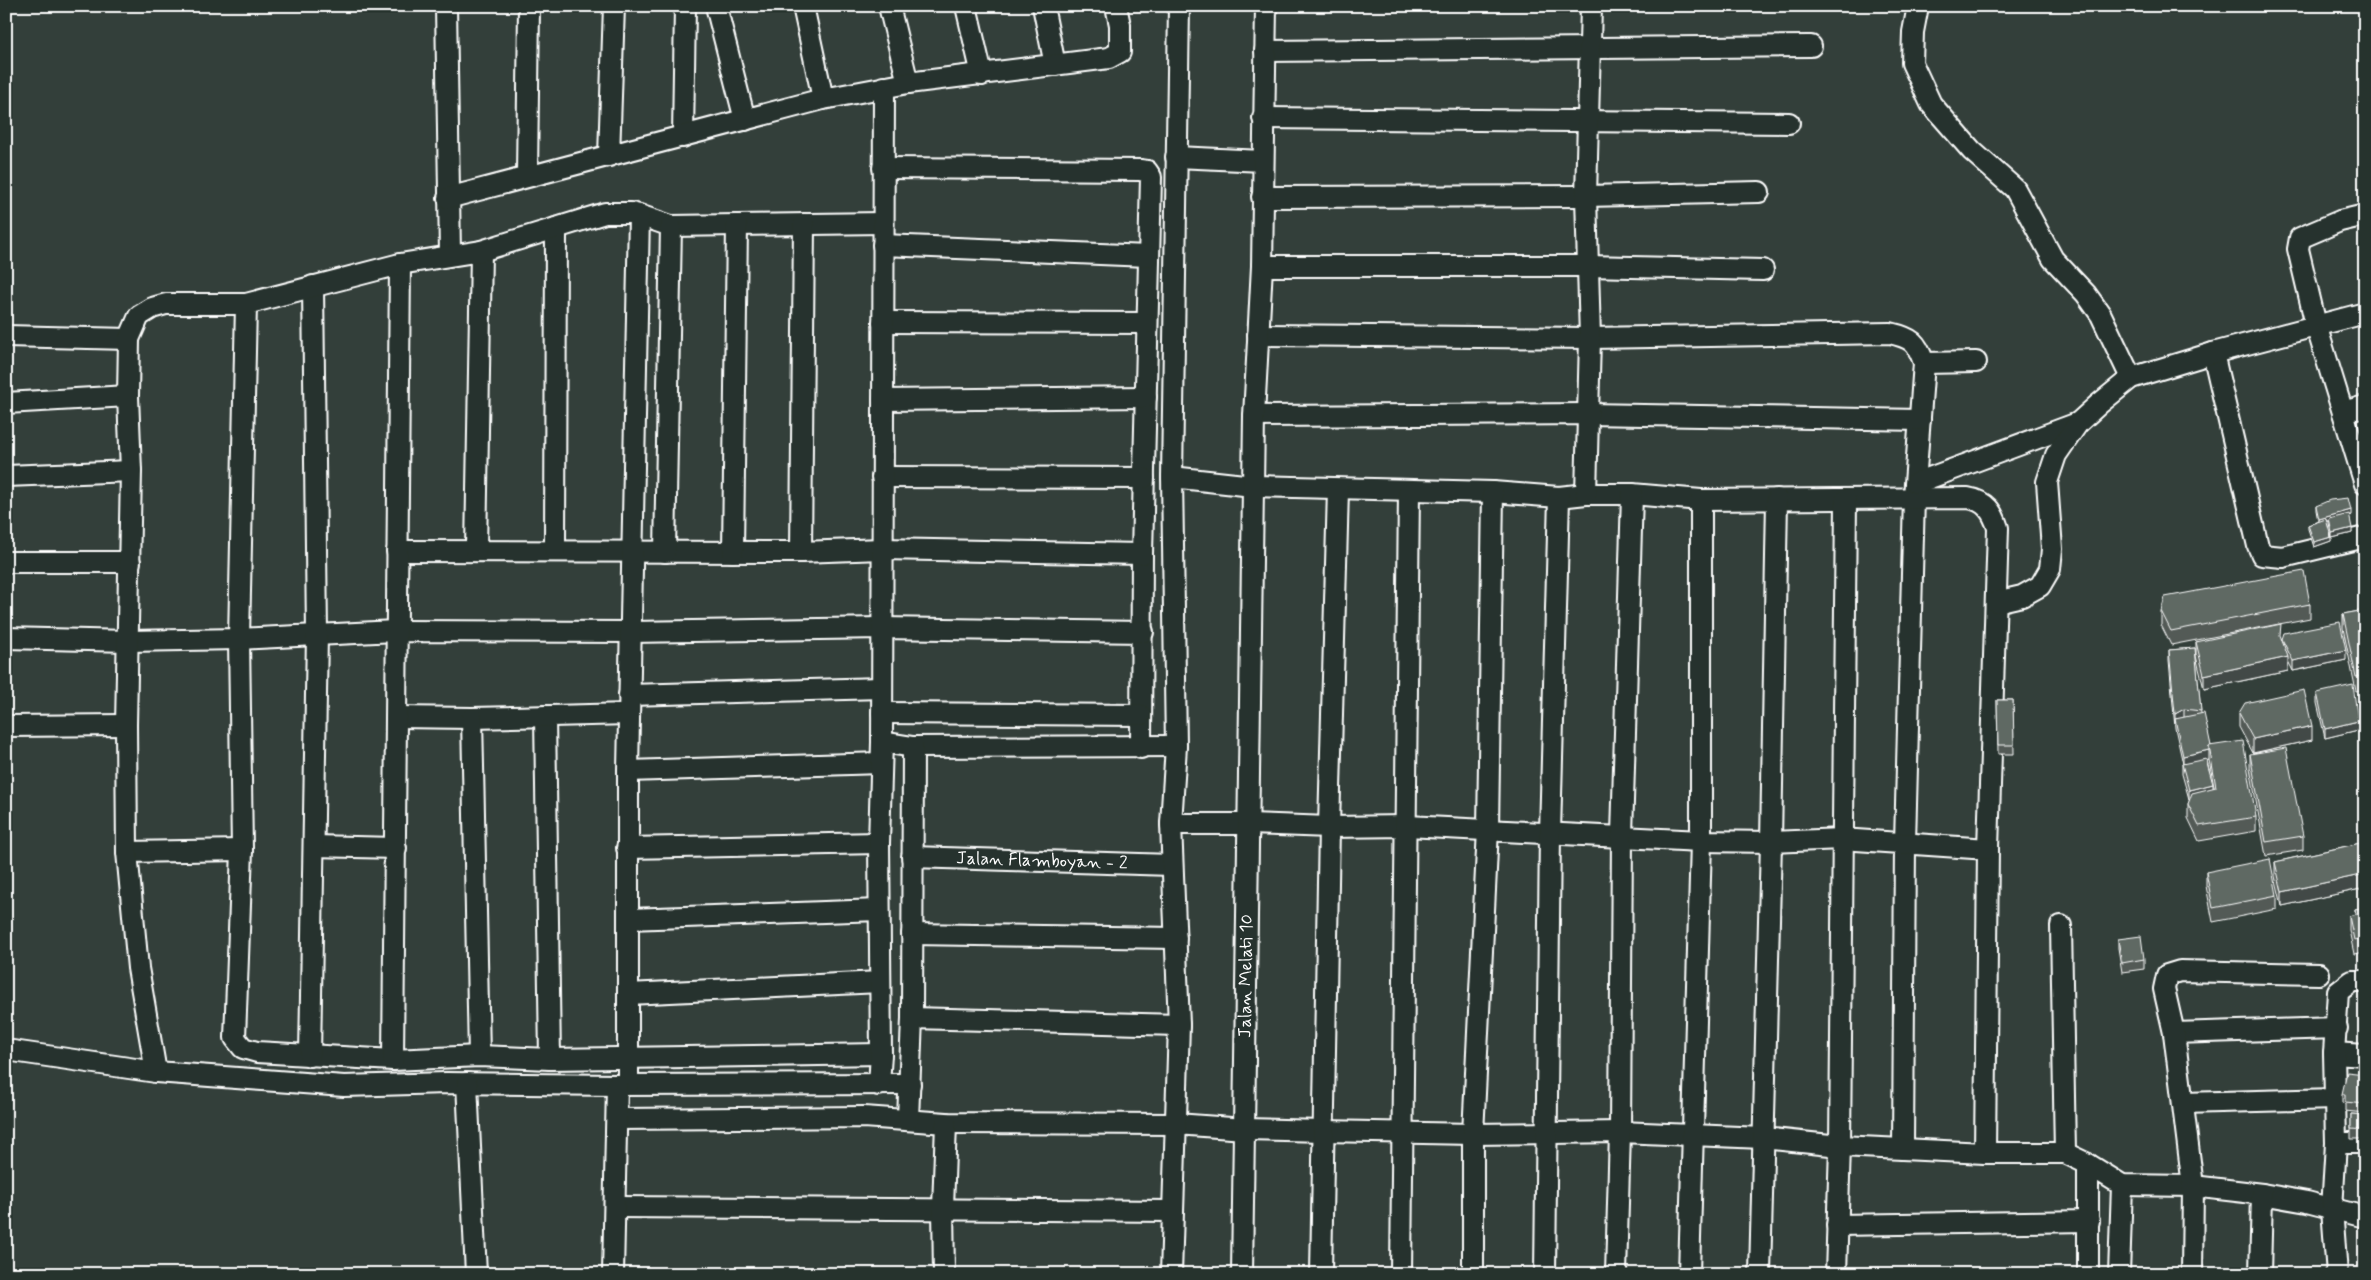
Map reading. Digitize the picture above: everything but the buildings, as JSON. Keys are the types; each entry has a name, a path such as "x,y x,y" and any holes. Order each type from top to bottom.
{"street":[{"path":"446,6 450,254"},
{"path":"527,176 529,6"},
{"path":"609,156 614,6"},
{"path":"683,137 685,6"},
{"path":"716,6 745,120"},
{"path":"802,6 823,99"},
{"path":"889,6 908,83"},
{"path":"966,6 982,76"},
{"path":"1043,6 1055,66"},
{"path":"448,198 823,99 908,83 982,76 1109,58 1120,52 1120,26 1116,6"},
{"path":"1172,1274 1179,1025 1172,865 1176,746 1172,477 1179,6"},
{"name":"Jalan Melati 10","path":"1242,1274 1254,416 1262,266 1266,6"},
{"path":"1586,494 1590,338 1586,196 1591,6"},
{"path":"1918,6 1913,32 1912,63 1931,104 1972,151 2015,189 2053,259 2086,294 2101,315 2131,378"},
{"path":"1265,51 1811,46"},
{"path":"879,1084 881,1054 879,843 882,742 884,87"},
{"path":"1263,118 1789,123"},
{"path":"1176,157 1263,161"},
{"path":"883,168 1147,171 1151,176 1142,554 1141,748"},
{"path":"1262,197 1586,196 1759,192"},
{"path":"156,1072 138,968 128,852 126,725 131,471 128,396 129,339 138,316 152,308 166,304 246,304 400,264 450,254 481,251 606,213 632,213 671,226 883,223"},
{"path":"613,1274 618,1118 627,1058 628,771 639,215"},
{"path":"2365,215 2340,221 2300,238 2298,249 2316,325 2365,484"},
{"path":"801,552 804,224"},
{"path":"733,552 737,225"},
{"path":"665,552 671,226"},
{"path":"555,551 556,228"},
{"path":"883,245 1148,256"},
{"path":"476,551 481,251"},
{"path":"392,1060 396,848 397,718 395,631 400,264"},
{"path":"1262,266 1587,266 1763,270"},
{"path":"310,1056 317,634 313,286"},
{"path":"246,304 240,639 242,850 235,1038 243,1048 257,1052 392,1060 478,1056 550,1059 881,1054"},
{"path":"1996,602 2022,596 2040,586 2050,569 2052,549 2048,482 2056,455 2078,423 2131,378 2213,353 2365,313"},
{"path":"883,322 1147,323"},
{"path":"1258,335 1590,338 1890,333 1904,336 1918,345 1924,363 1915,490 1905,843 1904,1149"},
{"path":"6,336 129,339"},
{"path":"2213,353 2258,546 2262,555 2283,557 2365,537"},
{"path":"1924,363 1976,362"},
{"path":"6,403 128,396"},
{"path":"883,400 1146,397"},
{"path":"2343,412 2365,406"},
{"path":"1254,416 1587,414 1920,420"},
{"path":"1172,477 1253,486 1493,492 1559,497 1586,494 1632,494 1701,500 1846,499 1915,490 2078,423"},
{"path":"6,476 131,471"},
{"path":"882,477 1144,478"},
{"path":"1322,1274 1329,827 1338,489"},
{"path":"1915,490 1976,499 1994,515 1998,528 1988,849 1985,1153"},
{"path":"1401,1274 1410,491"},
{"path":"1473,1274 1473,1134 1488,829 1493,492"},
{"path":"1616,1274 1620,1132 1622,835 1632,494"},
{"path":"1545,1274 1550,833 1559,497"},
{"path":"1760,1274 1772,842 1777,499"},
{"path":"1836,1274 1840,1146 1841,839 1846,499"},
{"path":"1689,1274 1701,841 1701,500"},
{"path":"397,551 801,552 882,548 1142,554"},
{"path":"6,562 130,562"},
{"path":"6,638 128,641 240,639 395,631 631,632 882,628 1143,632"},
{"path":"397,718 545,716 629,704 881,688"},
{"path":"882,712 1141,715"},
{"path":"545,716 550,1059"},
{"path":"472,718 478,1056"},
{"path":"6,726 126,725"},
{"path":"882,742 913,747 1141,748 1176,746"},
{"path":"908,1119 912,1018 913,747"},
{"path":"628,771 881,763"},
{"path":"1172,824 1329,827 1406,826 1622,835 1701,841 1772,842 1841,839 1988,849"},
{"path":"628,848 879,843"},
{"path":"314,846 396,848"},
{"path":"128,852 242,850"},
{"name":"Jalan Flamboyan - 2","path":"912,857 1172,865"},
{"path":"628,919 880,910"},
{"path":"2060,926 2065,1153"},
{"path":"912,934 1176,938"},
{"path":"2192,1274 2193,1186 2174,1033 2164,989 2167,975 2180,970 2319,974"},
{"path":"2337,1274 2332,1209 2336,1144 2334,1054 2338,992 2352,981 2365,981"},
{"path":"628,994 880,982"},
{"path":"912,1018 1179,1025"},
{"path":"2174,1033 2337,1028"},
{"path":"6,1050 156,1072 344,1086 446,1083 622,1085 910,1084"},
{"path":"2334,1054 2365,1055"},
{"path":"443,1057 446,1083"},
{"path":"467,1083 476,1274"},
{"path":"835,1085 835,1117"},
{"path":"2183,1103 2335,1099"},
{"path":"618,1118 835,1117 908,1119 946,1123 1176,1124 1323,1132 1473,1134 1620,1132 1692,1137 1763,1138 1840,1146 1985,1153 2065,1153 2088,1164 2122,1185 2193,1186 2262,1194 2307,1202 2365,1217"},
{"path":"944,1274 943,1208 946,1123"},
{"path":"2336,1144 2365,1143"},
{"path":"2088,1164 2088,1274"},
{"path":"2119,1274 2122,1185"},
{"path":"2260,1274 2262,1194"},
{"path":"615,1206 1173,1211"},
{"path":"1837,1225 2089,1221"}]}
